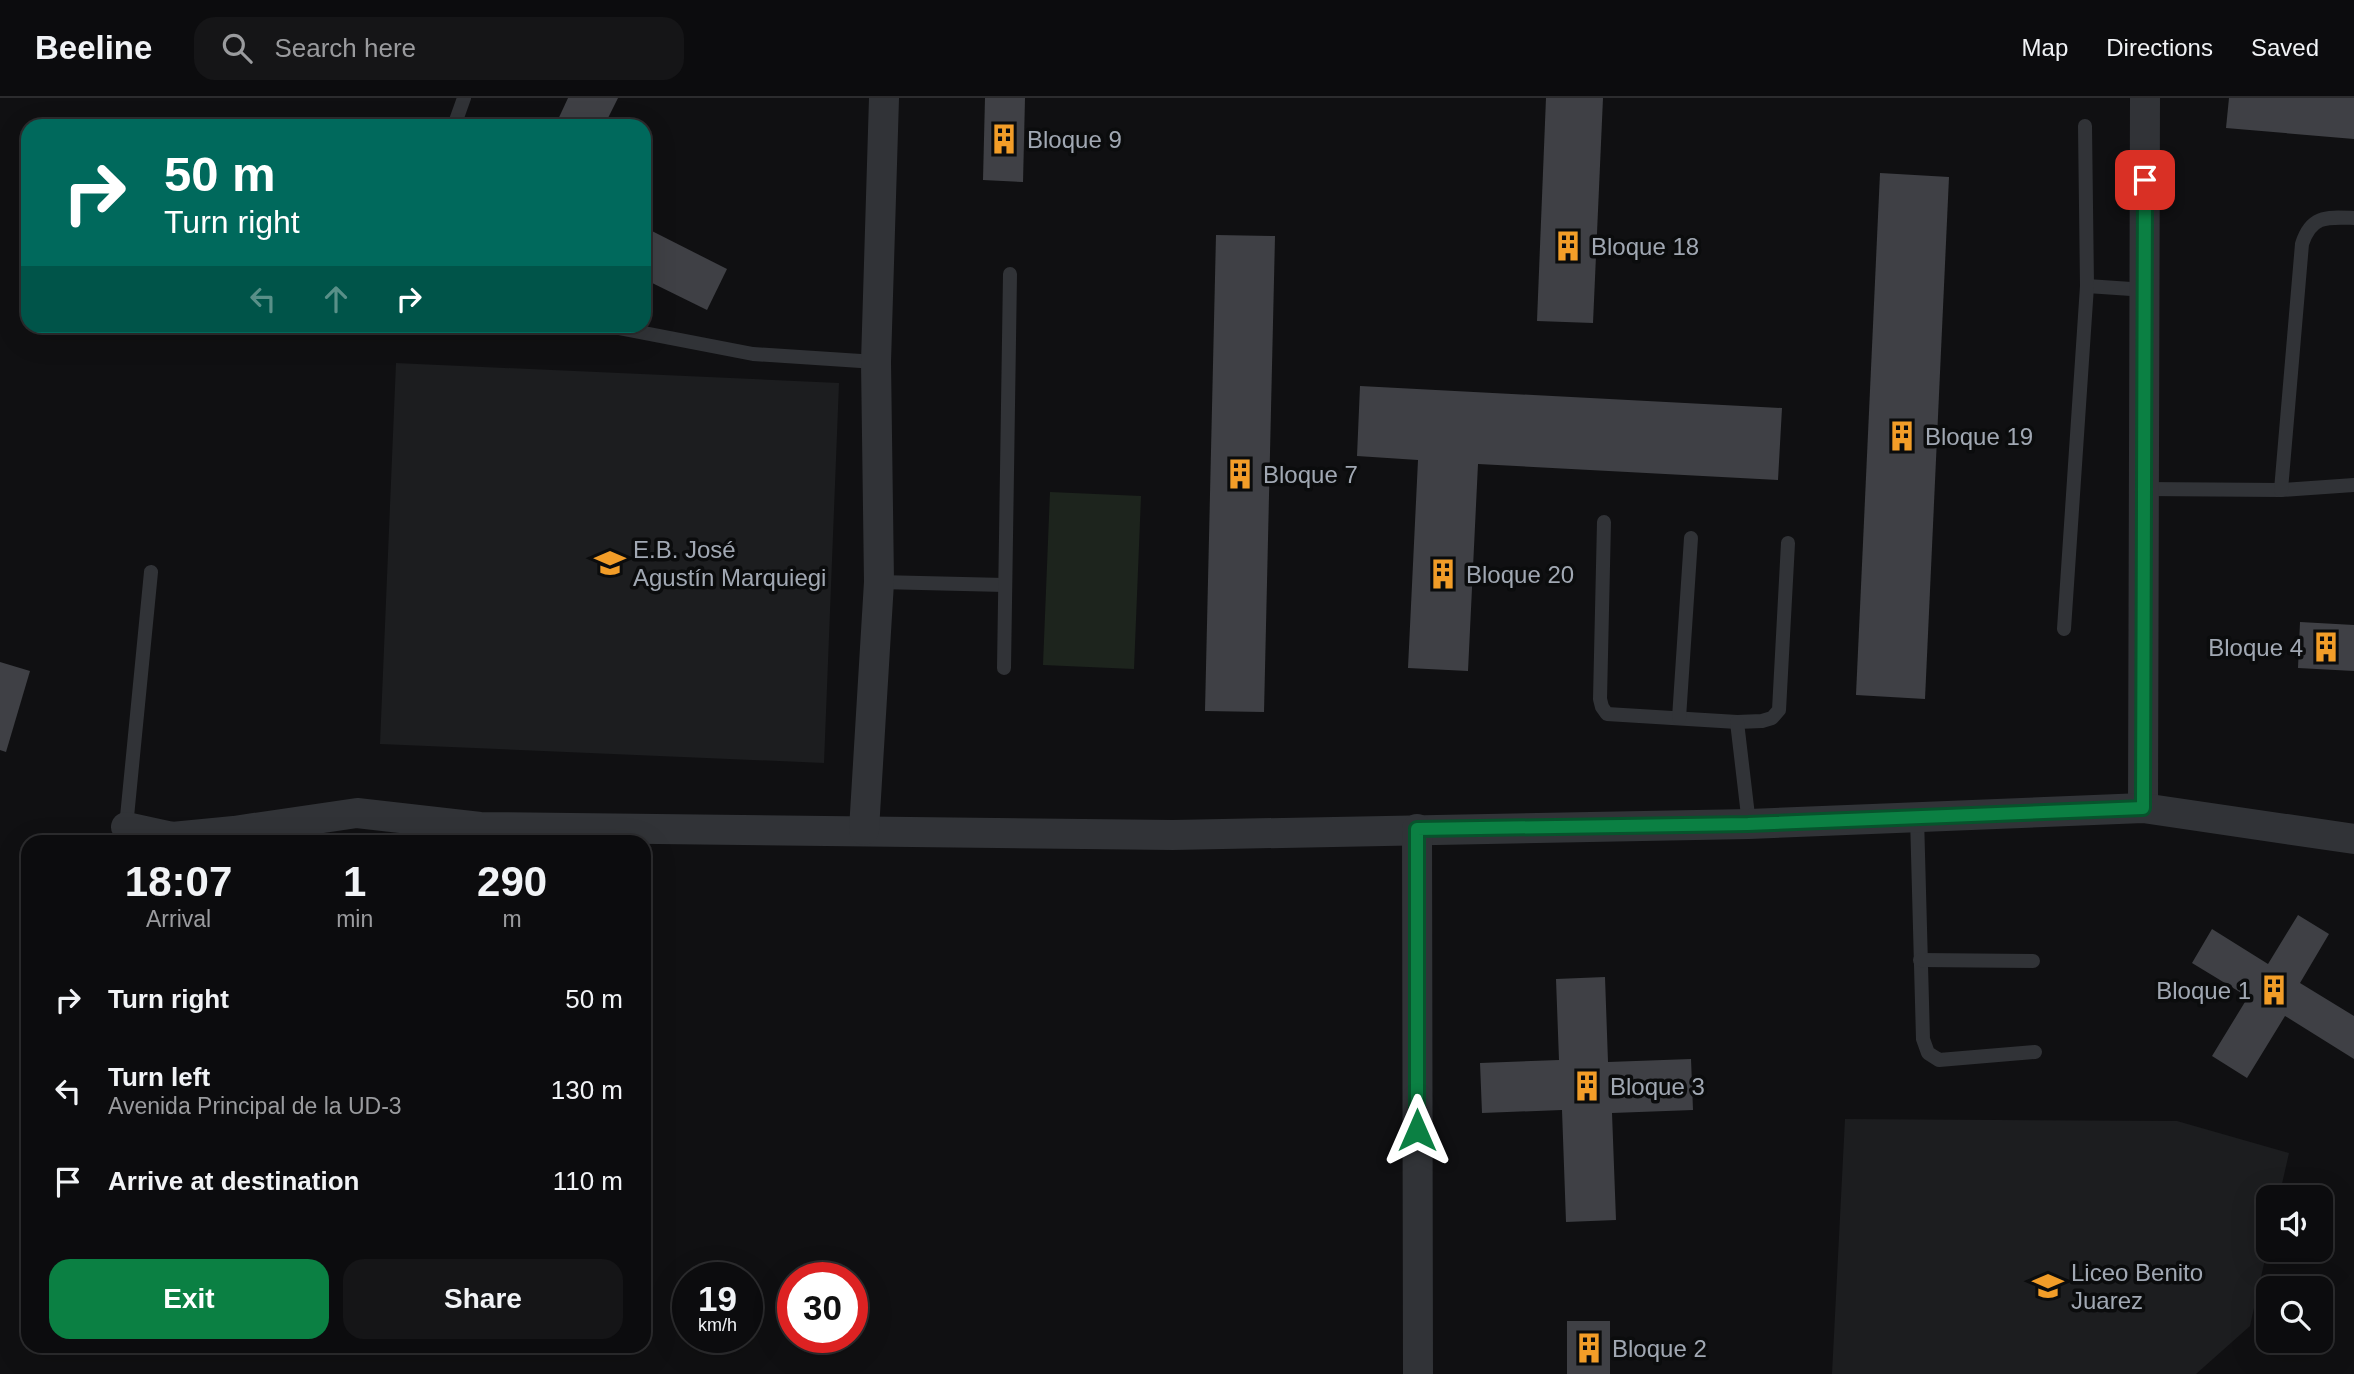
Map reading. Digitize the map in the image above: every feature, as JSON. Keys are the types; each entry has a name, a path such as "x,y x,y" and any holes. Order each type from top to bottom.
{"street":[{"path":"864,830 879,582 876,362 884,98"},
{"path":"2143,808 2145,98"},
{"path":"193,835 357,813 480,827 1173,835 1748,824 2143,808 2354,839"},
{"path":"126,827 163,835"},
{"path":"1417,829 1418,1374"}],"lane":[{"path":"456,119 464,98"},
{"path":"2064,629 2087,286 2085,127"},
{"path":"2281,490 2302,244 2307,229 2315,222 2330,217 2354,218"},
{"path":"1004,668 1010,274"},
{"path":"2087,286 2146,290"},
{"path":"644,333 754,354 876,362"},
{"path":"2144,489 2281,490 2354,485"},
{"path":"1604,522 1600,699 1607,714 1737,722 1772,718 1779,710 1788,543"},
{"path":"1679,718 1691,538"},
{"path":"126,827 151,572"},
{"path":"879,582 1005,584"},
{"path":"1737,722 1748,824"},
{"path":"1917,817 1923,1039 1928,1054 1939,1060 2035,1052"},
{"path":"1920,960 2033,961"}],"shaded area":[{"name":"E.B. José Agustín Marquiegi","path":"396,363 839,383 824,763 380,744"},
{"path":"1050,492 1141,496 1134,669 1043,665"},
{"name":"Liceo Benito Juarez","path":"1845,1119 2177,1121 2289,1153 2282,1185 2256,1185 2256,1262 2264,1262 2261,1276 2256,1276 2256,1299 2250,1326 2196,1374 1832,1374"}],"building":[{"path":"568,98 618,98 608,119 558,119"},
{"name":"Bloque 9","path":"985,98 1025,98 1023,182 983,180"},
{"name":"Bloque 18","path":"1546,98 1603,98 1593,323 1537,321"},
{"path":"2229,98 2354,98 2354,139 2226,128"},
{"name":"Bloque 19","path":"1880,173 1949,177 1925,699 1856,695"},
{"path":"651,231 727,269 707,310 651,282"},
{"name":"Bloque 7","path":"1216,235 1275,236 1264,712 1205,711"},
{"name":"Bloque 20","path":"1360,386 1782,408 1778,480 1478,464 1468,671 1408,668 1418,460 1357,456"},
{"name":"Bloque 4","path":"2300,622 2354,625 2354,671 2298,668"},
{"path":"0,662 30,671 6,752 0,750"},
{"name":"Bloque 1","path":"2298,915 2329,934 2300,983 2354,1016 2354,1059 2285,1016 2247,1078 2212,1056 2248,997 2192,963 2212,929 2268,964"},
{"name":"Bloque 3","path":"1605,977 1608,1062 1691,1059 1693,1110 1612,1113 1616,1220 1566,1222 1562,1110 1482,1113 1480,1063 1559,1060 1556,979"},
{"name":"Bloque 2","path":"1567,1321 1610,1321 1610,1374 1567,1374"}],"place":[{"name":"Bloque 9","path":"1004,139"},
{"name":"Bloque 18","path":"1568,246"},
{"name":"Bloque 19","path":"1902,436"},
{"name":"Bloque 7","path":"1240,474"},
{"name":"E.B. José Agustín Marquiegi","path":"610,563"},
{"name":"Bloque 20","path":"1443,574"},
{"name":"Bloque 4","path":"2326,647"},
{"name":"Bloque 1","path":"2274,990"},
{"name":"Bloque 3","path":"1587,1086"},
{"name":"Liceo Benito Juarez","path":"2048,1286"},
{"name":"Bloque 2","path":"1589,1348"}],"route":[{"path":"1417,1130 1417,829 1748,824 2143,808 2145,180"}]}
